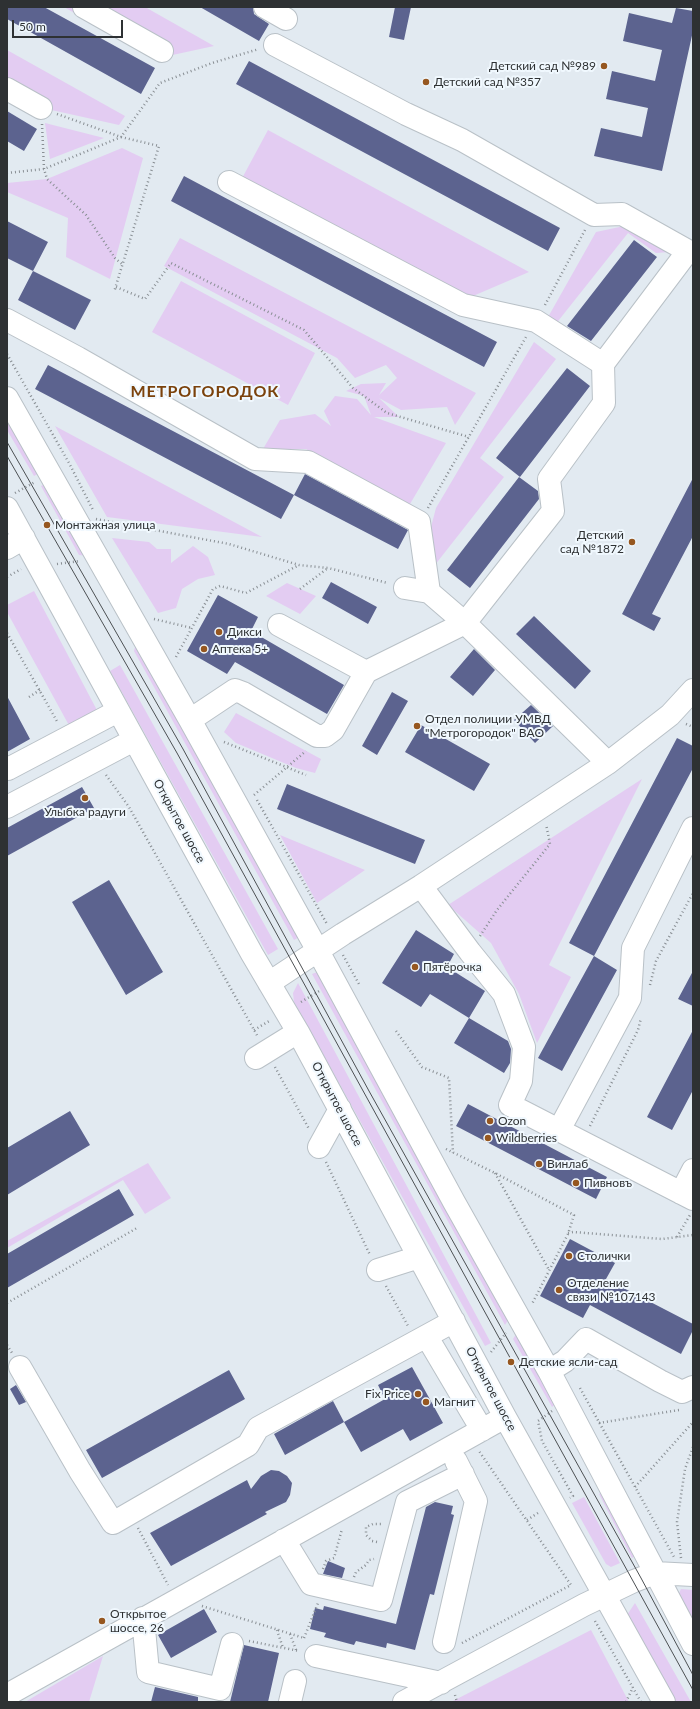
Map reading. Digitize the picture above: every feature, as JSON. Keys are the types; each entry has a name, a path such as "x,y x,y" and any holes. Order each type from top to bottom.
{"street":[{"path":"84,7 162,51"},
{"path":"265,7 286,19"},
{"path":"190,720 235,690 243,693 317,736 325,736 333,730 366,672 465,623 553,511 550,479 604,403 603,364 688,251 622,214 594,215 462,140 406,114 275,45"},
{"path":"7,89 41,108"},
{"path":"229,182 463,305 536,321 603,364"},
{"path":"7,320 78,358 255,459 308,462 419,522 429,592"},
{"path":"7,398 190,720 318,951 344,977 518,1316 549,1371 693,1644"},
{"name":"Открытое шоссе","path":"7,508 16,543 118,711 269,983 298,1032 505,1417 664,1702"},
{"path":"405,588 429,592 465,623 608,763"},
{"path":"279,625 366,672"},
{"path":"269,983 421,886 608,763 670,715 693,690"},
{"path":"7,767 8,769 118,711"},
{"path":"7,807 134,740"},
{"path":"559,1130 630,998 633,948 693,828"},
{"path":"421,886 470,952 504,994 524,1047 521,1081 510,1105 689,1201 693,1170"},
{"path":"261,1055 298,1032"},
{"path":"319,1147 340,1109"},
{"path":"378,1270 419,1257"},
{"path":"20,1367 80,1471 113,1523 248,1444 258,1428 454,1321"},
{"path":"427,1337 480,1440"},
{"path":"549,1371 565,1361 586,1339 682,1392 693,1387"},
{"path":"7,1695 450,1448 480,1440 505,1417"},
{"path":"450,1448 476,1501 450,1644"},
{"path":"284,1540 311,1584 381,1600 407,1502 463,1474"},
{"path":"404,1702 448,1688 605,1594 655,1573 688,1574"},
{"path":"143,1618 148,1672 220,1689 232,1644"},
{"path":"306,1653 448,1688"},
{"path":"290,1702 295,1681"}],"path":[{"path":"7,173 44,169 121,137 160,83 212,63 275,45"},
{"path":"114,292 159,146 121,137 41,108 44,169 46,179 86,215 115,258 122,264"},
{"path":"419,522 536,321 594,215"},
{"path":"116,287 146,300 171,262 304,330 353,388 387,413 469,437"},
{"path":"76,520 98,519 221,543 299,565 328,568 405,588"},
{"path":"176,657 213,589 220,586 246,593 299,565"},
{"path":"7,577 23,568"},
{"path":"300,589 328,568"},
{"path":"154,619 192,628"},
{"path":"7,633 67,738"},
{"path":"29,697 40,690"},
{"path":"254,795 325,736"},
{"path":"223,742 306,775"},
{"path":"94,762 101,768 129,807 254,1030 261,1055 319,1147 378,1270"},
{"path":"470,952 498,910 550,844 541,807"},
{"path":"254,1030 344,977"},
{"path":"396,1031 422,1067 449,1078 453,1153"},
{"path":"443,1148 495,1173 574,1215 568,1234 531,1307 518,1316 488,1355"},
{"path":"495,1173 550,1270"},
{"path":"677,1237 689,1201"},
{"path":"7,1303 137,1228"},
{"path":"568,1234 573,1232 662,1239 693,1235"},
{"path":"556,1408 538,1421 542,1441 573,1496 564,1501"},
{"path":"599,1423 685,1409"},
{"path":"635,1487 693,1422"},
{"path":"450,1644 571,1585 527,1520 480,1440"},
{"path":"688,1574 677,1522 685,1469 693,1447"},
{"path":"527,1520 544,1510"},
{"path":"130,1513 169,1586"},
{"path":"306,1653 304,1638 325,1587 321,1573 326,1561 334,1558 342,1527"},
{"path":"348,1592 356,1572 366,1565 369,1560 393,1555"},
{"path":"195,1589 201,1606 304,1638"},
{"path":"596,1621 641,1702"},
{"path":"277,1630 283,1648"},
{"path":"290,1634 306,1653"},
{"path":"232,1644 234,1639 306,1653"},
{"path":"295,1681 299,1651 306,1653"},
{"path":"626,1702 633,1686"},
{"path":"448,1688 457,1702"}],"shaded area":[{"path":"64,7 145,7 214,46 154,59"},
{"path":"7,50 125,116 119,125 38,107 7,89"},
{"path":"45,123 104,138 50,159"},
{"path":"268,130 529,272 466,299 240,182"},
{"path":"122,148 143,158 110,279 66,257 68,218 7,192 7,183 47,179"},
{"path":"629,225 669,252 656,253 628,233 551,330 543,326 596,232"},
{"path":"180,238 476,393 455,425 447,407 401,410 379,398 399,417 374,417 446,443 410,504 306,449 263,449 280,420 315,414 331,426 324,411 335,396 357,399 371,415 364,396 346,391 361,384 386,383 379,395 397,378 386,365 355,378 337,358 164,266"},
{"path":"181,281 315,353 288,405 152,332"},
{"path":"534,342 556,359 480,458 504,477 431,570 431,527 436,508"},
{"path":"7,415 41,472 34,476 7,430"},
{"path":"55,426 262,537 107,517"},
{"path":"47,483 89,556 79,555 41,486"},
{"path":"112,538 149,542 157,549 171,549 171,563 193,546 208,557 215,575 198,579 182,589 176,608 158,613"},
{"path":"287,583 316,596 300,614 266,596"},
{"path":"34,591 99,714 71,729 7,612 7,605"},
{"path":"137,639 301,936 294,940 134,651"},
{"path":"120,665 278,949 268,955 110,671"},
{"path":"236,713 321,759 315,773 296,768 236,743 224,732"},
{"path":"642,779 549,965 571,977 537,1043 519,994 491,943 448,905"},
{"path":"280,835 365,870 317,903"},
{"path":"317,972 510,1317 505,1325 312,974"},
{"path":"298,983 491,1343 485,1346 294,1002 293,993"},
{"path":"148,1163 171,1198 145,1214 123,1180 7,1248 7,1241"},
{"path":"518,1331 557,1403 552,1407 513,1339"},
{"path":"606,1490 637,1555 632,1558 599,1494"},
{"path":"584,1497 620,1563 611,1567 606,1564 572,1503"},
{"path":"681,1589 693,1590 693,1631 676,1600"},
{"path":"635,1603 691,1702 674,1702 627,1615"},
{"path":"591,1630 629,1702 451,1702"},
{"path":"103,1656 89,1702 25,1702"}],"building":[{"path":"7,7 44,7 155,68 141,94 7,19"},
{"path":"200,7 253,7 254,14 269,24 259,41"},
{"path":"395,7 411,7 404,40 389,37"},
{"path":"676,8 693,11 693,31 662,171 594,156 601,128 642,137 648,108 606,99 612,71 655,81 662,50 623,41 629,13 672,23"},
{"path":"249,61 560,228 548,251 236,84"},
{"path":"7,111 37,129 24,151 7,141"},
{"path":"184,176 497,342 484,367 171,201"},
{"path":"7,221 48,242 33,271 7,258"},
{"path":"634,240 657,257 591,341 567,326"},
{"path":"33,271 91,300 75,330 18,300"},
{"path":"48,365 294,495 281,519 35,389"},
{"path":"567,368 590,386 520,477 496,458"},
{"path":"305,474 408,530 398,549 294,495"},
{"path":"519,477 538,491 539,499 470,588 447,570"},
{"path":"693,478 693,536 652,614 661,618 654,631 622,614"},
{"path":"331,582 377,607 368,624 322,598"},
{"path":"218,595 258,617 251,631 344,685 327,714 235,662 227,674 187,651"},
{"path":"534,616 591,671 575,689 516,634"},
{"path":"474,649 495,670 473,696 450,677"},
{"path":"392,692 408,701 377,755 362,746"},
{"path":"7,696 30,739 7,752"},
{"path":"531,705 553,726 535,743 514,720"},
{"path":"421,725 490,764 474,791 405,752"},
{"path":"677,738 693,746 693,768 594,956 569,943"},
{"path":"287,784 425,840 415,864 277,809"},
{"path":"82,787 94,808 7,856 7,828"},
{"path":"109,880 163,972 126,995 72,902"},
{"path":"416,930 454,954 447,967 485,991 469,1018 430,994 421,1007 382,983"},
{"path":"594,956 617,970 562,1071 538,1058"},
{"path":"693,971 693,1006 678,999"},
{"path":"469,1018 508,1041 511,1049 510,1063 504,1073 454,1043"},
{"path":"693,1030 693,1090 672,1130 647,1117"},
{"path":"468,1104 607,1177 596,1199 456,1126"},
{"path":"70,1111 90,1145 7,1195 7,1148"},
{"path":"119,1189 134,1215 7,1288 7,1254"},
{"path":"570,1239 615,1263 606,1279 693,1324 693,1330 681,1354 590,1305 583,1318 540,1296"},
{"path":"412,1367 443,1423 410,1441 403,1429 361,1452 344,1422 385,1399 378,1385"},
{"path":"229,1370 245,1399 102,1478 86,1450"},
{"path":"16,1385 26,1402 19,1405 10,1389"},
{"path":"333,1401 344,1422 285,1455 274,1434"},
{"path":"271,1470 279,1471 287,1476 292,1483 290,1495 286,1502 265,1512 267,1514 171,1566 150,1533 247,1480 251,1489 261,1476"},
{"path":"435,1502 453,1506 451,1514 454,1515 434,1595 430,1594 415,1650 387,1643 386,1648 356,1641 354,1645 324,1637 326,1633 310,1629 315,1608 323,1610 324,1606 396,1624 426,1507"},
{"path":"328,1561 345,1568 342,1578 323,1574"},
{"path":"204,1609 217,1632 171,1658 158,1635"},
{"path":"244,1645 279,1653 268,1702 230,1702"},
{"path":"155,1687 198,1697 198,1702 151,1702"}],"tram line":[{"path":"7,442 183,749 369,1091 641,1578 693,1675"},
{"path":"7,456 177,753 693,1690"}],"place":[{"name":"Детский сад №989","path":"604,66"},
{"name":"Детский сад №357","path":"426,82"},
{"name":"Монтажная улица","path":"47,525"},
{"name":"Детский сад №1872","path":"632,542"},
{"name":"Дикси","path":"219,632"},
{"name":"Аптека 5+","path":"204,649"},
{"name":"Отдел полиции УМВД \"Метрогородок\" ВАО","path":"417,726"},
{"name":"Улыбка радуги","path":"85,798"},
{"name":"Пятёрочка","path":"415,967"},
{"name":"Ozon","path":"490,1121"},
{"name":"Wildberries","path":"488,1138"},
{"name":"Винлаб","path":"539,1164"},
{"name":"Пивновъ","path":"576,1183"},
{"name":"Столички","path":"569,1256"},
{"name":"Отделение связи №107143","path":"559,1290"},
{"name":"Детские ясли-сад","path":"511,1362"},
{"name":"Fix Price","path":"418,1394"},
{"name":"Магнит","path":"426,1402"},
{"name":"Открытое шоссе, 26","path":"102,1621"}],"district":[{"name":"МЕТРОГОРОДОК","path":"205,392"}]}
